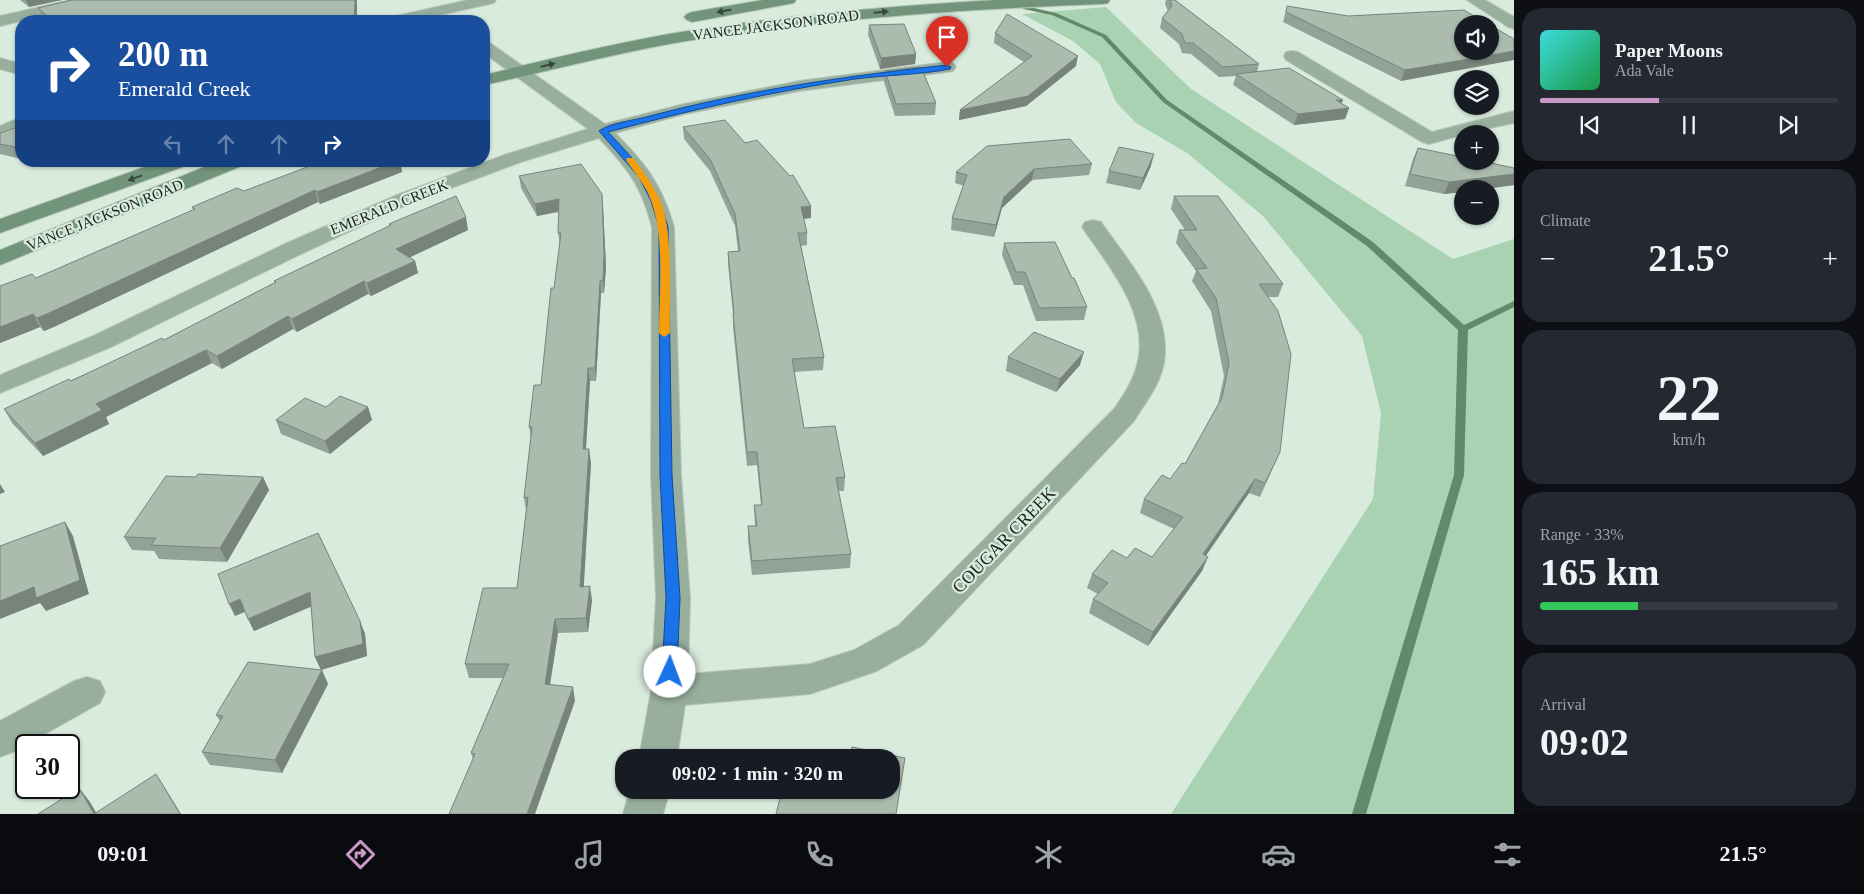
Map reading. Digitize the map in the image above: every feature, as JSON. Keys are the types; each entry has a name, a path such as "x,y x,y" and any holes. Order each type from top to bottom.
{"main road":[{"name":"VANCE JACKSON ROAD","path":"677,20 789,0"},
{"name":"VANCE JACKSON ROAD","path":"490,73 502,59 632,46 772,24 875,12 971,5 1103,0"},
{"name":"VANCE JACKSON ROAD","path":"0,226 164,167"},
{"name":"VANCE JACKSON ROAD","path":"0,258 222,167"}],"street":[{"path":"26,15 91,0"},
{"path":"417,15 450,3 489,0"},
{"path":"1474,0 1514,24"},
{"path":"446,15 450,3"},
{"path":"397,6 408,15"},
{"path":"0,21 15,18"},
{"path":"1292,56 1429,138 1514,117"},
{"path":"502,59 603,131 626,155 643,177 656,201 664,227 666,475 673,598 669,691 659,749"},
{"path":"0,63 15,68"},
{"name":"EMERALD CREEK","path":"0,385 113,336 298,246 405,199 520,157 603,131 684,109 776,90 857,77 947,67"},
{"path":"0,134 15,126"},
{"name":"COUGAR CREEK","path":"669,691 810,679 865,661 911,635 1124,415 1137,400 1152,367 1152,334 1138,295 1093,227"},
{"path":"0,740 87,692"},
{"path":"644,814 648,799"}],"green space":[{"path":"1106,7 1191,89 1453,259 1514,239 1514,814 1171,814 1373,499 1381,413 1362,336 1263,216 1187,153 1136,123 1116,102 1100,64 1073,41 1022,14"}],"building":[{"path":"72,0 355,0 354,15 46,15 38,8"},
{"path":"1170,0 1175,0 1259,64 1223,67 1193,43 1185,43 1182,34 1162,18 1172,6"},
{"path":"1287,6 1348,16 1464,10 1472,15 1454,15 1454,60 1462,60 1405,70 1286,12"},
{"path":"1007,14 1078,56 1028,96 960,110 1032,56 995,33"},
{"path":"904,24 916,54 881,58 869,25"},
{"path":"1499,30 1514,39 1514,51 1499,54"},
{"path":"921,67 936,103 896,104 885,71"},
{"path":"1289,68 1343,100 1336,100 1349,108 1298,114 1236,74"},
{"path":"725,120 745,143 757,140 790,176 793,175 811,206 801,207 807,233 798,233 824,357 792,359 804,428 835,426 845,477 836,478 851,554 752,561 748,526 757,526 754,505 762,505 757,452 747,452 733,314 728,252 740,251 735,214 710,159 683,127"},
{"path":"15,128 15,147 0,144 0,133"},
{"path":"1070,139 1092,164 1034,169 1004,197 996,225 952,218 967,175 956,172 987,146"},
{"path":"1119,147 1154,154 1143,178 1109,171"},
{"path":"1418,148 1454,155 1454,170 1499,170 1499,165 1514,168 1514,174 1449,182 1410,174"},
{"path":"581,164 602,194 604,254 603,280 600,281 595,368 588,368 583,449 589,449 580,587 590,586 586,618 555,619 545,684 573,687 527,814 449,814 475,754 471,753 509,664 465,664 483,588 517,588 528,497 524,498 532,427 529,427 534,385 541,385 551,288 554,288 561,233 558,233 559,199 535,204 519,176"},
{"path":"307,167 382,167 317,192 315,190 49,313 37,318 33,314 0,327 0,286 32,274 36,278 195,209 192,207 237,188 244,191"},
{"path":"456,196 466,217 396,249 415,261 367,283 364,281 292,319 288,316 217,356 206,350 96,404 102,410 35,443 4,409 69,379 71,381 162,338 164,340 276,282 274,281 391,225 389,224"},
{"path":"1174,196 1218,196 1283,284 1259,284 1278,311 1291,354 1280,452 1265,483 1255,479 1203,554 1208,557 1153,632 1093,599 1108,583 1092,574 1112,550 1127,558 1135,548 1152,557 1183,517 1144,499 1162,475 1170,479 1182,463 1185,464 1222,398 1229,363 1216,298 1196,269 1207,268 1179,230 1197,230"},
{"path":"1055,242 1087,307 1039,308 1025,272 1016,272 1004,243"},
{"path":"1034,332 1084,352 1060,379 1008,357"},
{"path":"340,396 368,407 325,441 276,420 305,398 326,407"},
{"path":"198,474 263,477 220,548 151,545 156,538 124,537 166,476 196,477"},
{"path":"65,522 80,580 36,598 34,587 0,601 0,546"},
{"path":"318,533 360,621 363,644 315,657 310,592 248,619 240,599 229,604 218,574"},
{"path":"248,662 322,670 275,760 202,752 223,716 216,715"},
{"path":"900,757 905,758 900,789"},
{"path":"156,774 180,814 94,814"},
{"path":"80,790 94,814 38,814 62,799 80,799"},
{"path":"780,799 898,799 896,814 776,814"}],"waterway":[{"path":"1025,8 1054,14 1104,36 1165,101 1370,244 1463,329"},
{"path":"1463,329 1514,304"},
{"path":"1359,814 1459,475 1463,329"}],"slow traffic":[{"path":"630,160 643,177 656,201 664,227 664,333"}],"route":[{"path":"670,672 673,598 666,475 664,227 656,201 643,177 626,155 603,131 684,109 776,90 857,77 947,67"}]}
